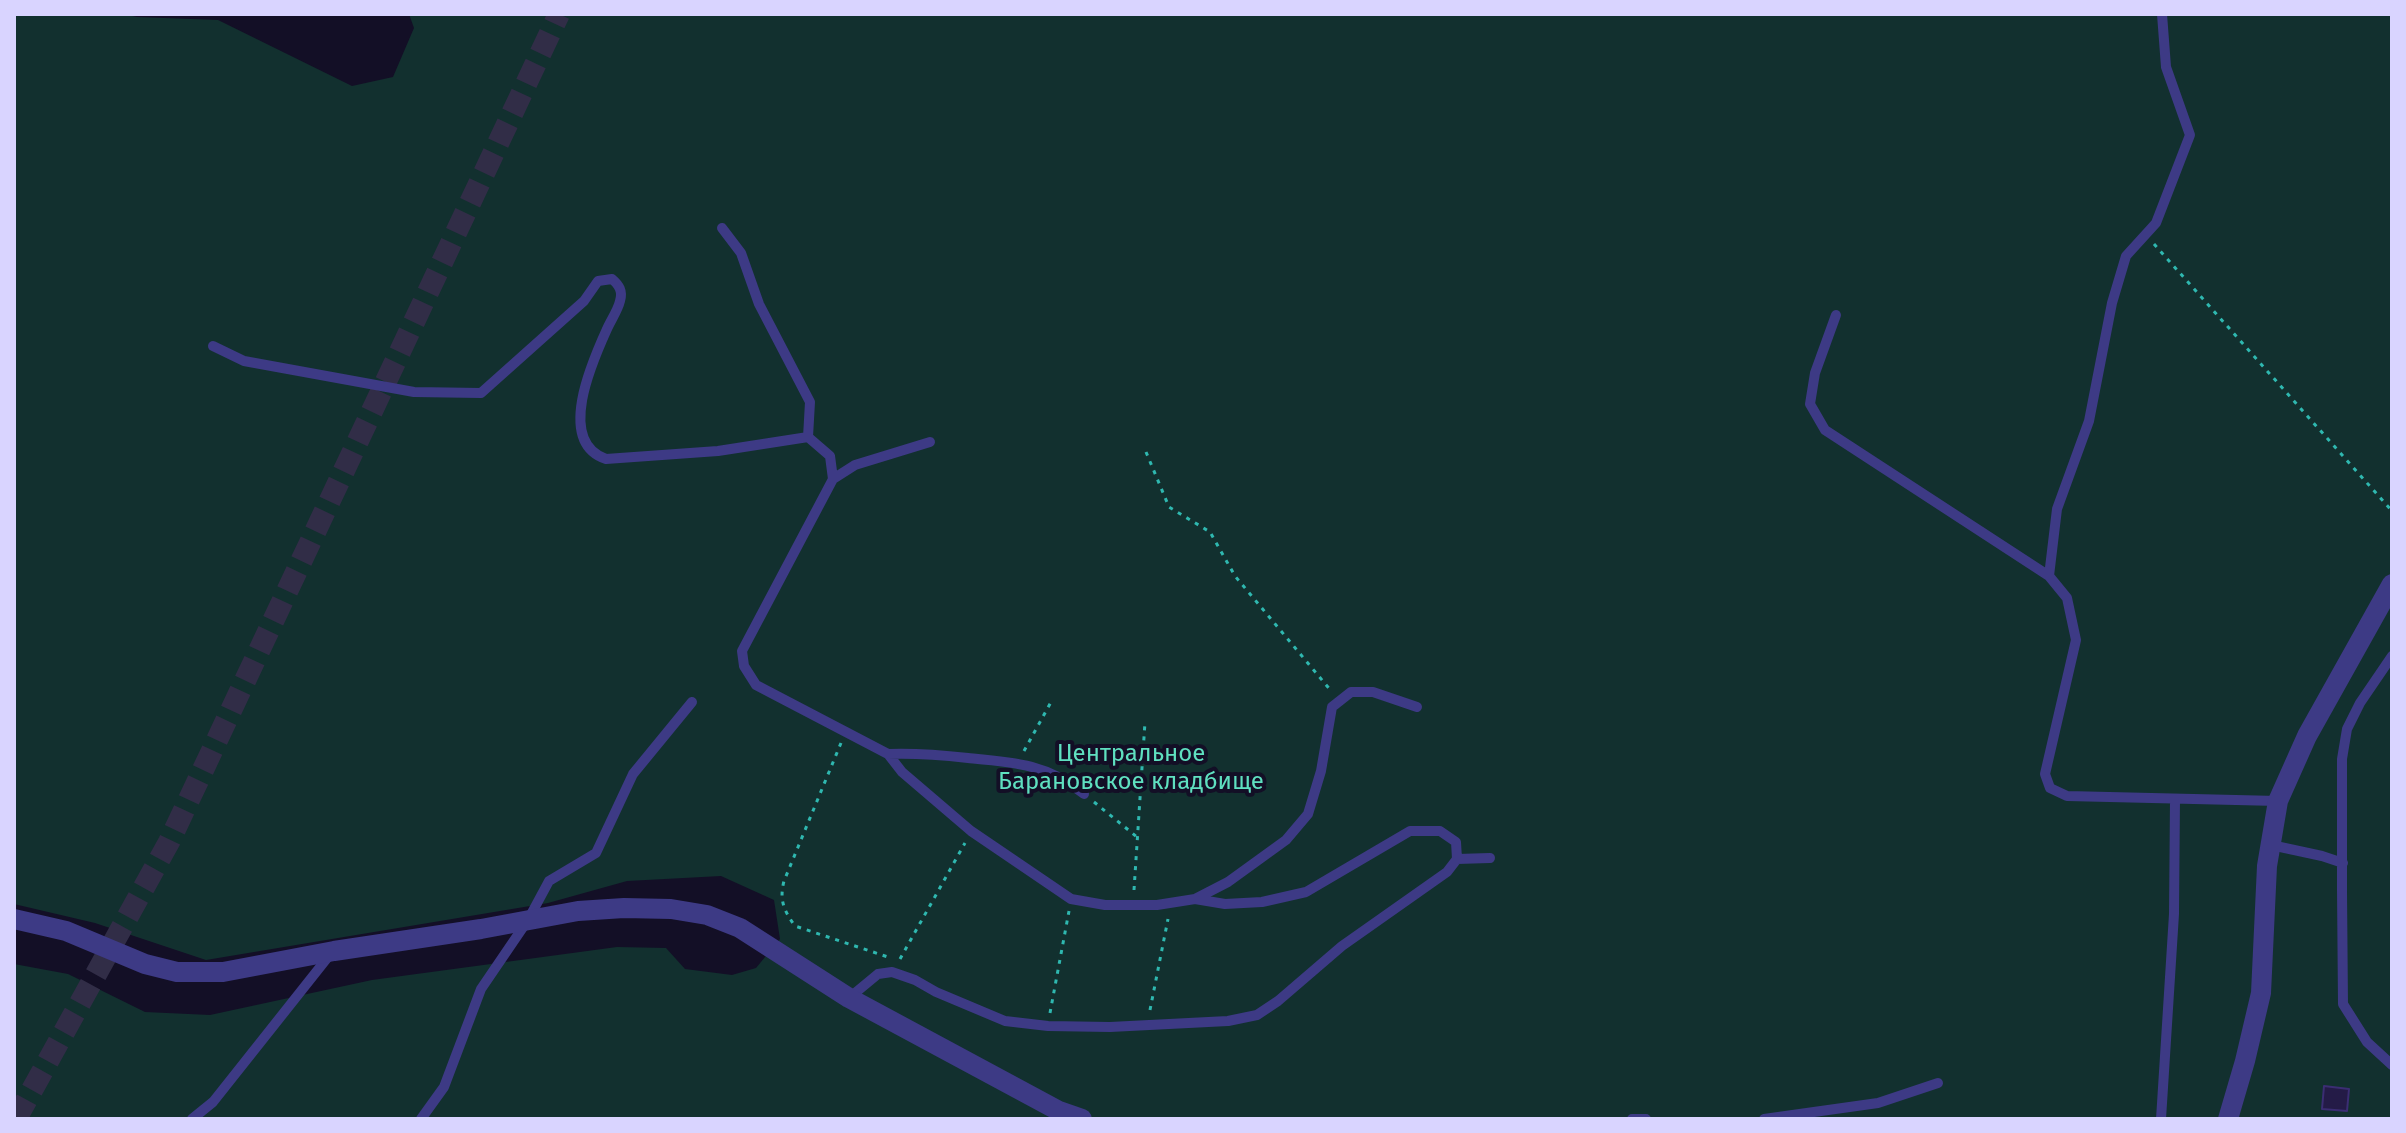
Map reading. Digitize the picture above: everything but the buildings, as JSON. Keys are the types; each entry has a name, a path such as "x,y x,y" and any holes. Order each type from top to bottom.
{"street":[{"path":"2228,1119 2261,993 2267,866 2278,801 2307,736 2388,597"},
{"path":"14,919 66,931 145,964 177,972 223,972 578,911 671,909 707,915 740,928 849,998 1059,1111 1082,1119"}],"lane":[{"path":"2049,576 2057,509 2089,421 2112,303 2126,256 2156,223 2190,135 2166,67 2162,14"},
{"path":"722,228 741,253 759,304 810,402 808,437"},
{"path":"213,346 244,361 414,392 481,393 584,301 598,281 612,279 620,286 621,298 583,390 580,421 582,440 596,455 606,459 718,451 808,437 830,456 833,479"},
{"path":"1836,315 1815,373 1810,404 1825,430 2049,576 2067,598 2076,640 2045,774 2050,788 2067,796 2278,801"},
{"path":"930,442 855,465 833,479 742,651 744,666 756,685 888,754 902,772 971,831 1071,899 1105,905 1171,904 1195,899 1228,882 1286,840 1308,814 1321,771 1332,707 1351,692 1373,692 1417,707"},
{"path":"2392,656 2360,703 2347,729 2342,759 2343,1004 2367,1042 2392,1065"},
{"path":"421,1119 444,1087 481,989 528,920 549,881 596,853 633,774 692,702"},
{"path":"888,754 934,754 1018,762 1050,772 1084,794"},
{"path":"2161,1119 2174,914 2175,799"},
{"path":"849,998 878,974 892,972 1005,1021 1048,1026 1147,1025 1228,1021 1257,1015 1342,946 1447,872 1457,859 1456,842 1440,831 1410,831 1306,892 1262,902 1225,904 1195,899"},
{"path":"2271,845 2343,863"},
{"path":"1457,859 1490,858"},
{"path":"192,1119 213,1102 334,951"},
{"path":"1764,1119 1878,1103 1938,1083"},
{"path":"1632,1119 1646,1119"}],"path":[{"path":"2146,235 2392,511"},
{"path":"1146,452 1169,507 1210,532 1235,576 1339,701"},
{"path":"1018,762 1051,702"},
{"path":"1133,904 1145,722"},
{"path":"847,730 780,896 786,914 795,926 899,961 971,831"},
{"path":"1084,794 1137,837"},
{"path":"1048,1026 1071,899"},
{"path":"1147,1025 1171,904"}],"green space":[{"name":"Центральное Барановское кладбище","path":"14,14 123,14 218,20 352,86 393,77 414,28 409,14 2392,14 2392,1119 14,1119 14,964 68,974 145,1012 210,1015 372,980 617,947 666,948 685,969 732,975 756,968 780,939 774,900 721,876 627,881 548,903 206,960 95,923 14,904"}],"tunnel":[{"path":"16,1119 169,842 559,14"}]}
